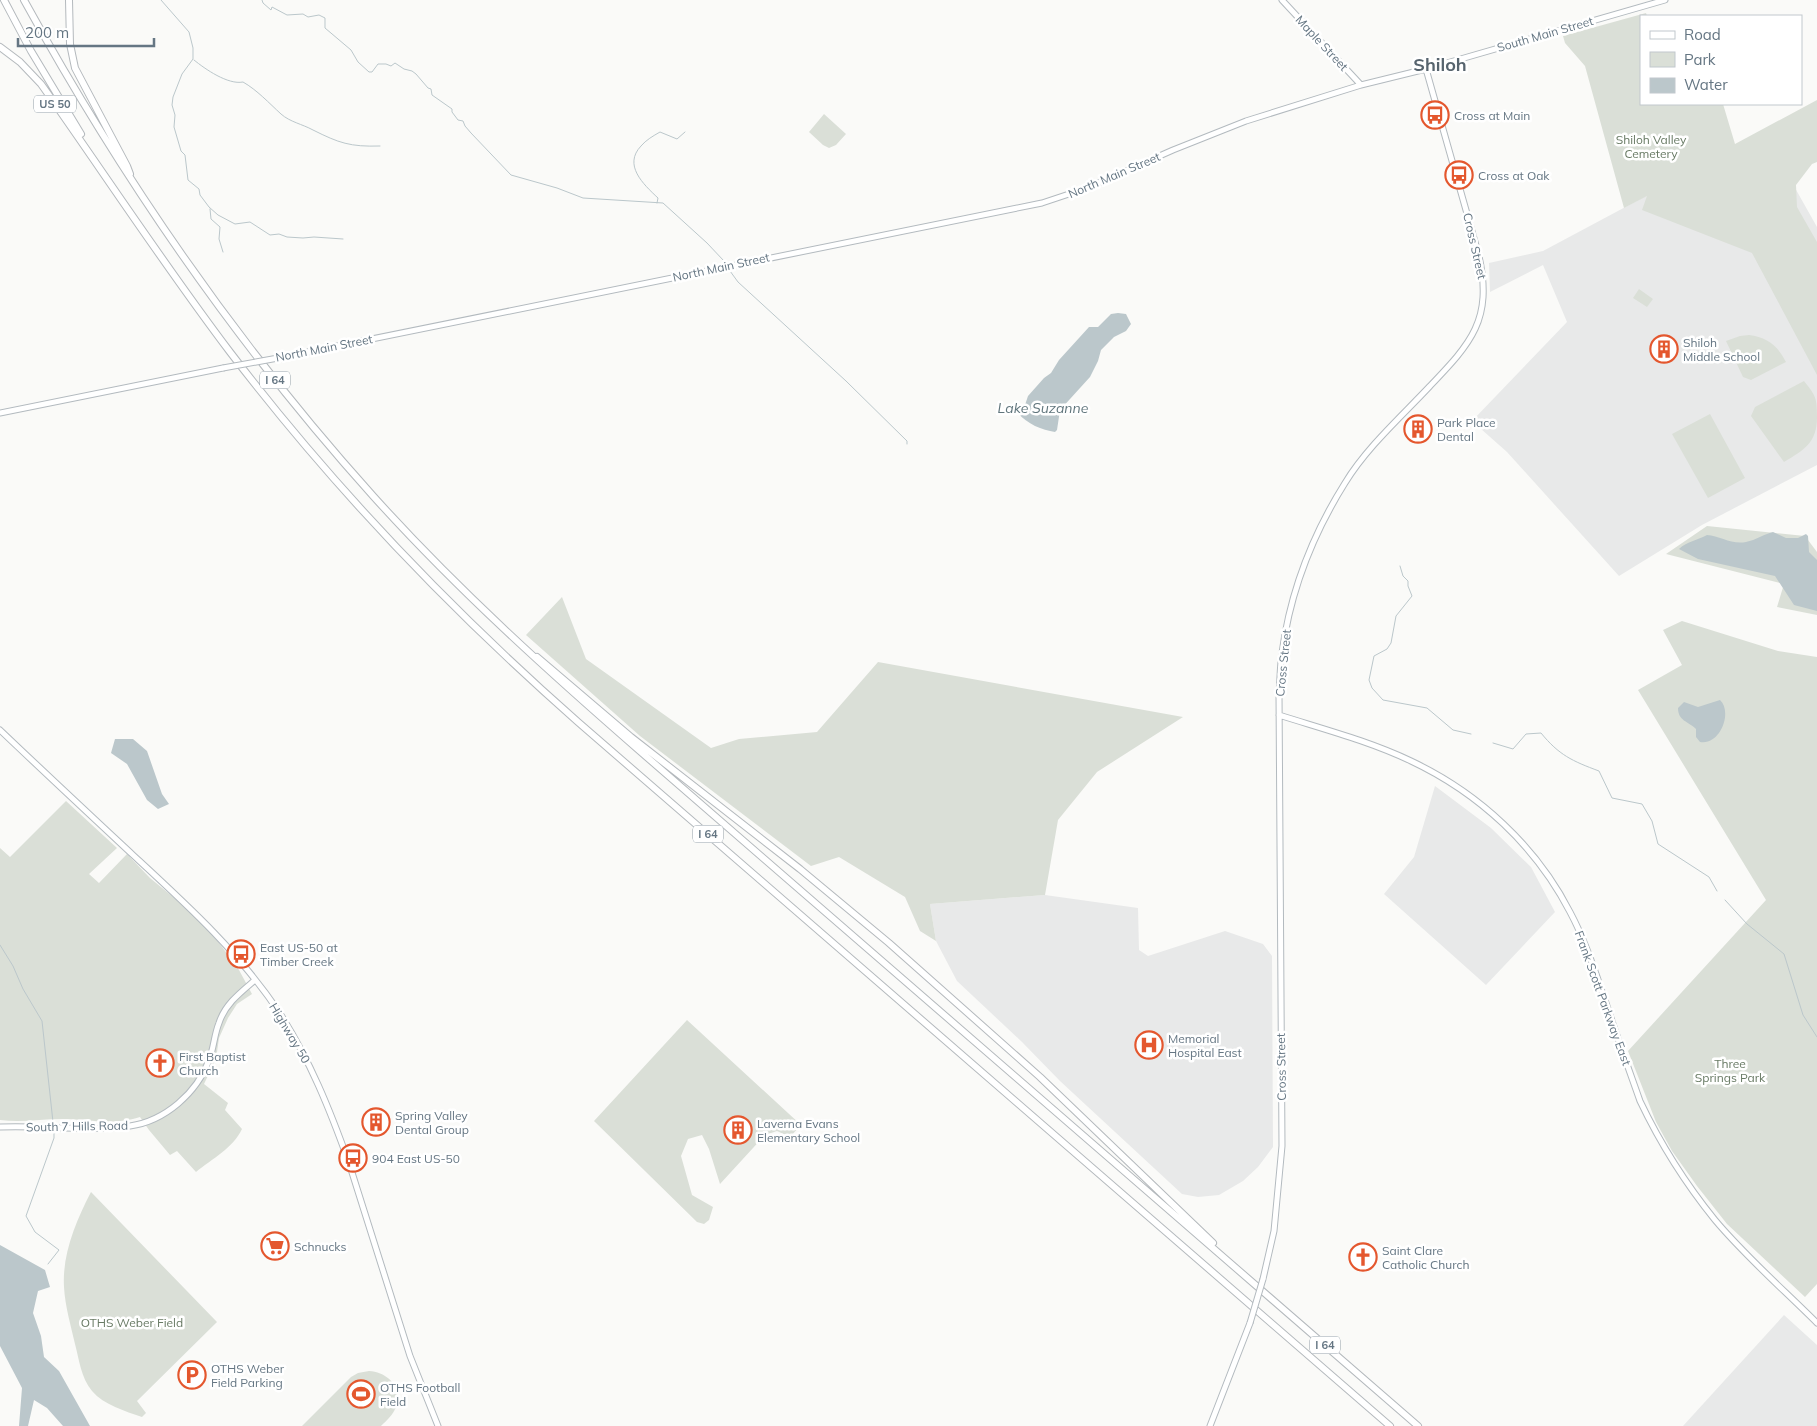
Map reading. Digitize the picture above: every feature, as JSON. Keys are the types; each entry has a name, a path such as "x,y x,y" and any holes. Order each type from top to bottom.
{"highway":[{"name":"I 64","path":"4,0 31,51 102,169 199,311 267,398 353,500 468,621 584,728 1390,1426"},
{"name":"I 64","path":"24,0 82,102 132,182 210,295 265,368 303,414 393,518 461,588 518,643 640,752 1418,1426"},
{"path":"69,0 70,44 75,68 127,166 132,182"},
{"name":"US 50","path":"0,47 20,62 41,84 102,169"},
{"path":"518,643 544,662 631,737 800,869 917,967 1073,1108 1219,1249 1232,1264"}],"main road":[{"name":"Maple Street","path":"1282,0 1361,86"},
{"name":"South Main Street","path":"1426,69 1651,2 1665,0"},
{"name":"North Main Street","path":"0,414 1042,203 1087,188 1246,120 1426,69"},
{"name":"Cross Street","path":"1210,1426 1250,1323 1274,1231 1282,1146 1279,715 1282,653 1287,626 1307,557 1346,481 1375,444 1459,356 1471,339 1481,315 1484,286 1481,262 1426,69"},
{"name":"Frank Scott Parkway East","path":"1279,715 1377,747 1412,761 1474,798 1519,838 1550,877 1570,912 1588,951 1640,1101 1681,1173 1696,1196 1734,1242 1817,1322"},
{"name":"Highway 50","path":"0,730 192,909 256,980 298,1043 324,1095 350,1163 410,1356 438,1426"},
{"name":"South 7 Hills Road","path":"0,1127 96,1128 132,1126 160,1116 185,1098 198,1082 209,1060 219,1021 227,1007 256,980"}],"shaded area":[{"path":"1764,133 1817,227 1817,465 1702,525 1619,576 1507,452 1472,421 1567,322 1543,265 1490,292 1489,263 1543,251"},
{"path":"1435,786 1491,828 1531,867 1555,912 1486,985 1384,894 1414,857"},
{"name":"Memorial Hospital East","path":"1045,895 1138,908 1139,950 1148,956 1225,931 1263,944 1272,956 1273,1147 1258,1167 1243,1181 1219,1195 1198,1197 1182,1194 1060,1081 1022,1042 957,981 936,941 930,904"},
{"path":"1784,1315 1817,1345 1817,1426 1683,1426"}],"green space":[{"name":"Shiloh Valley Cemetery","path":"1646,13 1647,15 1640,15 1640,105 1723,105 1735,144 1817,100 1817,162 1812,164 1796,185 1797,207 1817,242 1817,375 1752,253 1642,210 1647,196 1624,208 1585,66 1565,43 1563,36"},
{"path":"824,114 846,134 836,145 829,148 809,132"},
{"path":"1639,289 1653,299 1647,307 1633,298"},
{"path":"1749,335 1767,340 1776,347 1786,362 1751,380 1743,377 1726,341"},
{"path":"1804,381 1816,401 1815,433 1808,445 1798,454 1784,462 1751,416 1755,407"},
{"path":"1710,414 1745,478 1708,498 1672,434"},
{"path":"1707,526 1805,536 1817,552 1817,615 1777,607 1784,584 1666,554"},
{"path":"562,597 586,659 711,748 739,739 817,732 878,662 1183,717 1097,772 1058,820 1045,895 930,904 936,941 920,931 905,897 839,857 811,866 640,736 526,635"},
{"name":"Three Springs Park","path":"1682,621 1778,651 1817,657 1817,1284 1805,1297 1727,1224 1697,1186 1672,1151 1656,1122 1628,1051 1766,900 1638,690 1682,665 1663,630"},
{"path":"66,801 117,848 89,874 99,883 127,854 150,878 195,915 217,940 239,970 252,994 237,1004 228,1018 219,1038 216,1059 204,1084 228,1103 225,1110 242,1129 228,1148 196,1172 177,1151 170,1155 140,1117 110,1122 62,1119 0,1120 0,848 10,857"},
{"path":"687,1020 801,1125 790,1137 777,1131 765,1135 720,1184 709,1149 702,1135 688,1139 681,1156 692,1195 713,1207 709,1220 704,1224 697,1222 594,1121"},
{"name":"OTHS Weber Field","path":"91,1192 217,1322 137,1401 146,1413 142,1417 102,1400 88,1386 81,1368 68,1316 64,1287 65,1262 75,1226"},
{"path":"369,1371 382,1374 396,1388 398,1400 395,1410 381,1426 302,1426 351,1377 358,1373"}],"water":[{"name":"Lake Suzanne","path":"1111,314 1126,314 1131,324 1126,331 1114,337 1101,350 1090,377 1060,410 1057,430 1055,432 1040,428 1022,417 1018,413 1025,405 1028,396 1051,373 1059,360 1089,327 1098,327"},
{"path":"1773,532 1786,538 1798,538 1806,534 1808,536 1809,552 1817,560 1817,611 1794,605 1775,576 1698,559 1679,549 1707,535 1741,543"},
{"path":"1720,700 1724,705 1725,720 1719,734 1707,742 1700,742 1696,737 1696,729 1680,716 1678,708 1684,702 1698,707"},
{"path":"115,739 133,739 147,751 162,794 169,804 158,809 147,800 127,764 111,753"},
{"path":"0,1245 45,1270 50,1287 38,1291 33,1313 41,1336 44,1357 59,1371 90,1426 63,1426 47,1408 34,1400 28,1426 19,1426 22,1388 0,1346"}],"waterway":[{"path":"161,0 189,32 193,48 193,59 182,74 173,97 172,105 175,115 174,127 181,151 185,155 188,180 199,189 200,195 209,207 218,215 235,224 250,222 270,235 343,239"},
{"path":"262,0 271,10 272,7 287,15 303,14 308,17 319,15 325,18 325,28 351,50 358,62 369,72 372,72 378,64 391,66 395,63 404,69 412,71 431,89 432,95 452,109 458,120 463,121 471,133 511,175 557,188 583,198 663,203 724,261"},
{"path":"194,60 210,72 224,79 243,82 248,85 281,114 292,121 345,143 361,146 380,146"},
{"path":"657,203 658,198 646,187 637,174 634,160 636,153 645,142 660,132 677,139 685,132"},
{"path":"210,209 211,219 220,227 219,239 223,252"},
{"path":"730,271 738,282 846,381 907,441 907,444"},
{"path":"1400,566 1403,576 1408,581 1412,596 1396,616 1391,643 1387,649 1374,656 1369,680 1372,688 1383,700 1427,708 1453,730 1471,734"},
{"path":"1493,743 1513,749 1526,734 1541,733 1560,752 1581,764 1599,771 1612,798 1642,804 1652,821 1658,844 1709,877 1717,891"},
{"path":"1725,900 1747,924 1784,954 1803,1015 1817,1037"},
{"path":"0,945 42,1021 53,1122"},
{"path":"48,1264 59,1250 35,1232 26,1216 54,1138 54,1131"}],"place":[{"name":"Cross at Main","path":"1435,115"},
{"name":"Cross at Oak","path":"1459,175"},
{"name":"Shiloh Middle School","path":"1664,349"},
{"name":"Park Place Dental","path":"1418,429"},
{"name":"East US-50 at Timber Creek","path":"241,954"},
{"name":"Memorial Hospital East","path":"1149,1045"},
{"name":"First Baptist Church","path":"160,1063"},
{"name":"Spring Valley Dental Group","path":"376,1122"},
{"name":"Laverna Evans Elementary School","path":"738,1130"},
{"name":"904 East US-50","path":"353,1158"},
{"name":"Schnucks","path":"275,1246"},
{"name":"Saint Clare Catholic Church","path":"1363,1257"},
{"name":"OTHS Weber Field Parking","path":"192,1375"},
{"name":"OTHS Football Field","path":"361,1394"}],"district":[{"name":"Shiloh","path":"1440,64"}]}
